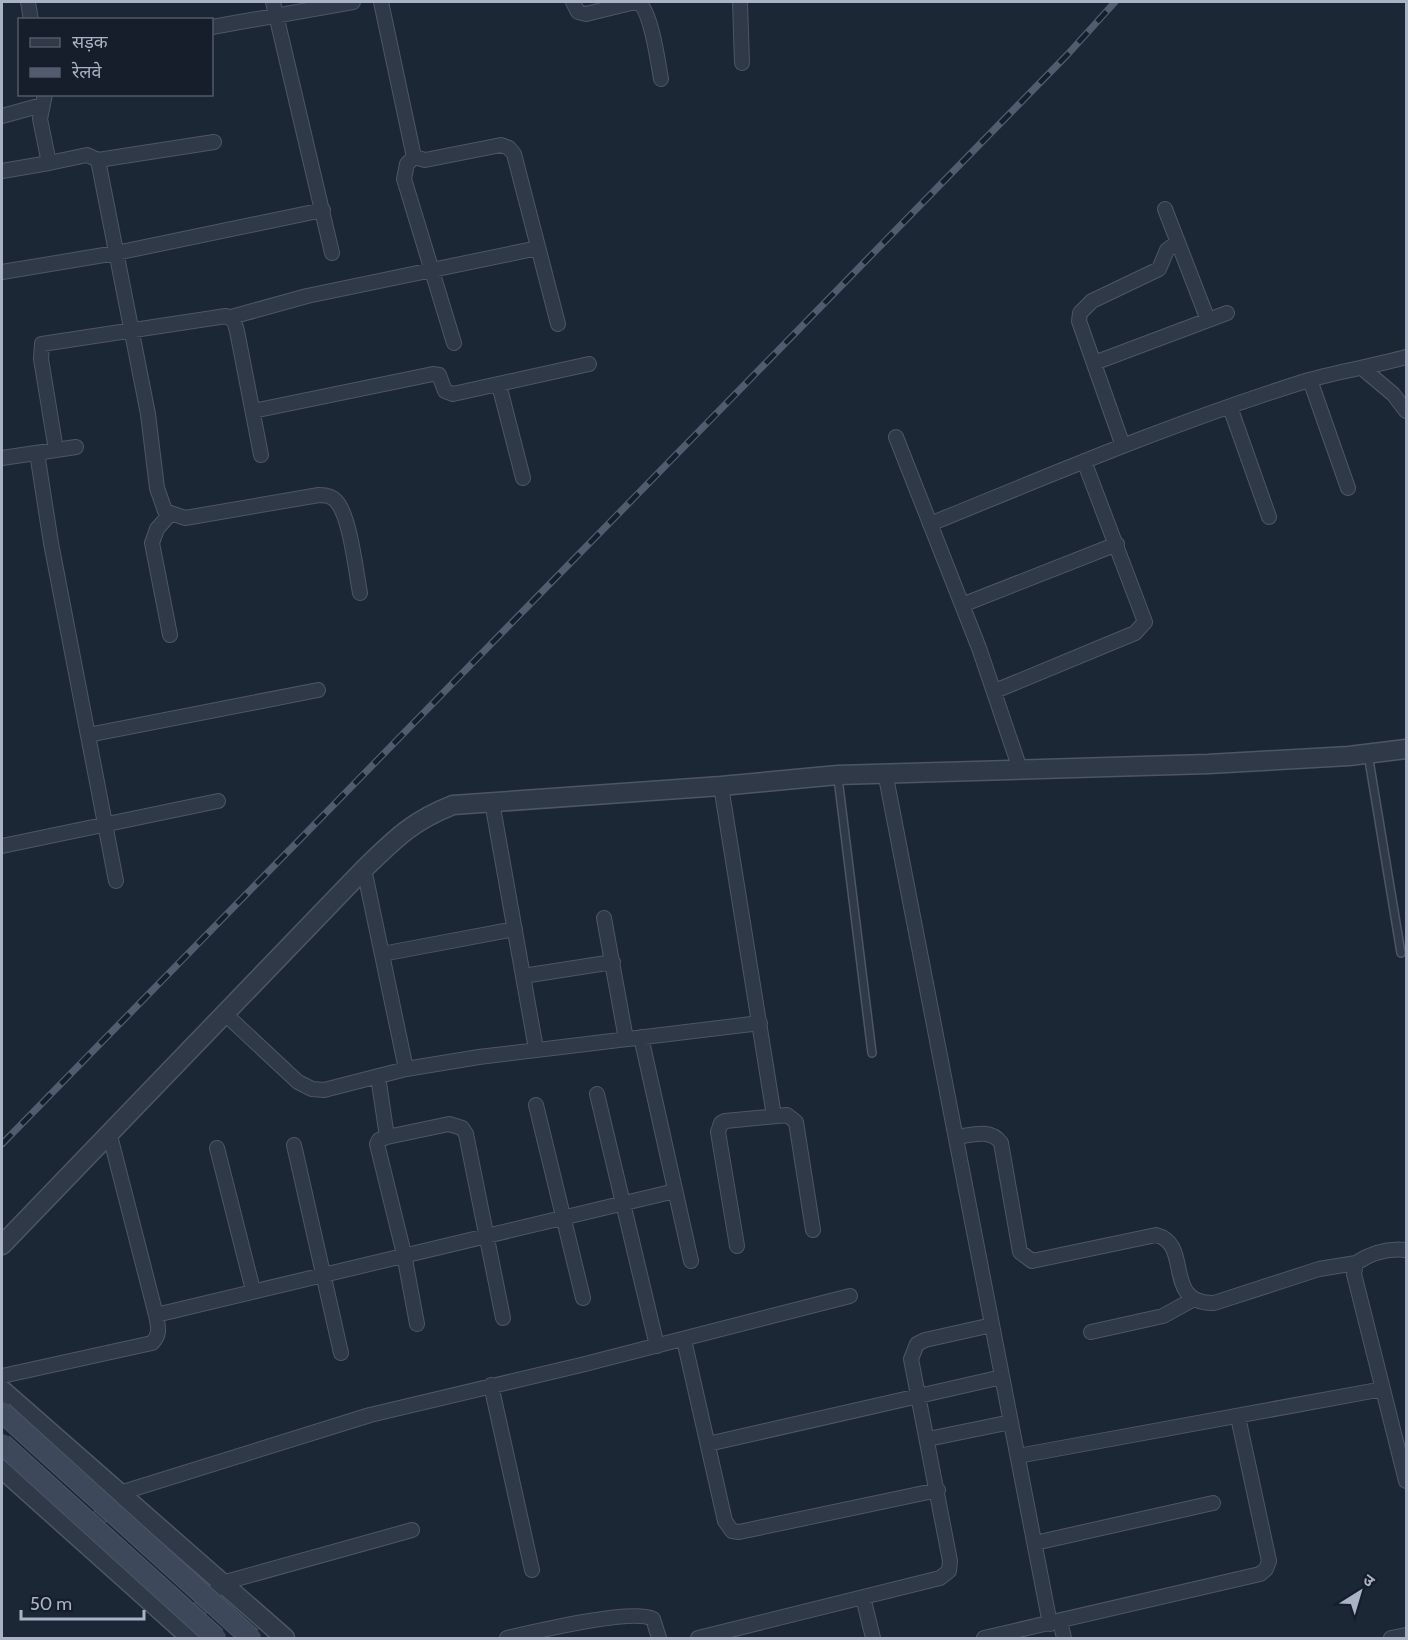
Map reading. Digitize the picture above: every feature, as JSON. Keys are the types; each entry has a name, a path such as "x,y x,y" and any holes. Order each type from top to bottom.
{"main road":[{"path":"2,1412 251,1638"},
{"path":"2,1444 216,1638"}],"street":[{"path":"28,2 31,18"},
{"path":"213,27 274,8 353,2"},
{"path":"381,2 414,157"},
{"path":"573,2 578,12 586,14 637,2 643,5 662,79"},
{"path":"740,2 742,63"},
{"path":"274,8 332,253"},
{"path":"2,117 43,100"},
{"path":"43,100 40,119 49,163"},
{"path":"2,171 87,155 98,160 214,142"},
{"path":"414,157 425,160 501,145 509,148 514,154 558,324"},
{"path":"414,157 407,164 404,179 434,270 454,343"},
{"path":"98,160 148,414 160,503 170,514 185,518 319,495 327,496 337,501 344,517 360,593"},
{"path":"1165,209 1208,320"},
{"path":"2,273 116,253 323,210"},
{"path":"1123,446 1080,321 1080,313 1092,301 1159,269 1167,250 1178,242"},
{"path":"56,450 41,359 42,344 131,329 231,317 308,296 538,248"},
{"path":"1094,363 1227,313"},
{"path":"231,317 237,331 261,455"},
{"path":"930,524 1084,461 1230,406 1310,380 1407,357"},
{"path":"253,411 434,374 439,375 448,394 590,364"},
{"path":"1362,368 1393,394 1407,411"},
{"path":"1310,380 1348,488"},
{"path":"499,385 523,478"},
{"path":"1230,406 1269,517"},
{"path":"896,437 994,690 1020,770"},
{"path":"2,458 76,447"},
{"path":"37,453 51,543 116,881"},
{"path":"994,690 1142,629 1145,622 1118,544 1084,461"},
{"path":"170,514 157,529 152,543 170,636"},
{"path":"962,605 1118,544"},
{"path":"88,735 318,690"},
{"path":"2,1245 364,869 399,835 423,817 453,805 885,772 1208,764 1368,754 1407,749"},
{"path":"885,772 1035,1543 1055,1622 1064,1638"},
{"path":"721,786 774,1116"},
{"path":"2,846 218,801"},
{"path":"492,802 536,1049"},
{"path":"364,869 406,1068"},
{"path":"604,918 626,1039"},
{"path":"382,954 515,929"},
{"path":"523,976 613,962"},
{"path":"224,1013 283,1070 312,1089 324,1090 406,1068 536,1049 760,1023"},
{"path":"641,1037 691,1261"},
{"path":"378,1076 387,1137"},
{"path":"597,1094 657,1346"},
{"path":"536,1105 583,1298"},
{"path":"737,1246 719,1127 725,1121 787,1115 796,1122 813,1230"},
{"path":"417,1324 404,1254 377,1144 379,1140 387,1137 449,1124 462,1128 466,1134 504,1318"},
{"path":"2,1376 152,1343 159,1331 109,1132"},
{"path":"956,1137 988,1133 996,1136 1001,1143 1020,1252 1025,1258 1041,1261 1156,1235 1164,1237 1171,1244 1185,1292 1192,1300"},
{"path":"294,1145 340,1353"},
{"path":"217,1148 253,1290"},
{"path":"156,1315 322,1273 675,1191"},
{"path":"1091,1332 1163,1316 1192,1300 1214,1303 1319,1269 1356,1263 1367,1256 1391,1250 1407,1250"},
{"path":"1356,1263 1354,1274 1407,1481"},
{"path":"80,1540 120,1493 370,1415 684,1340 850,1296"},
{"path":"698,1638 940,1578 949,1571 950,1561 938,1490 912,1359 917,1344 925,1340 992,1325"},
{"path":"684,1340 725,1521 732,1531 739,1532 938,1490"},
{"path":"708,1444 919,1394 1002,1377"},
{"path":"491,1385 532,1570"},
{"path":"1018,1456 1238,1418 1383,1389"},
{"path":"2,1390 285,1638"},
{"path":"984,1638 1260,1574 1266,1569 1269,1561 1238,1418"},
{"path":"928,1439 1011,1422"},
{"path":"2,1469 186,1634 222,1583 412,1530"},
{"path":"1035,1543 1213,1503"},
{"path":"863,1597 873,1638"},
{"path":"507,1638 553,1628 638,1615 653,1619 659,1638"},
{"path":"1391,1638 1407,1635"}],"lane":[{"path":"1368,754 1401,953"},
{"path":"838,775 872,1053"}],"railway":[{"path":"2,1144 1068,54 1115,2"}]}
